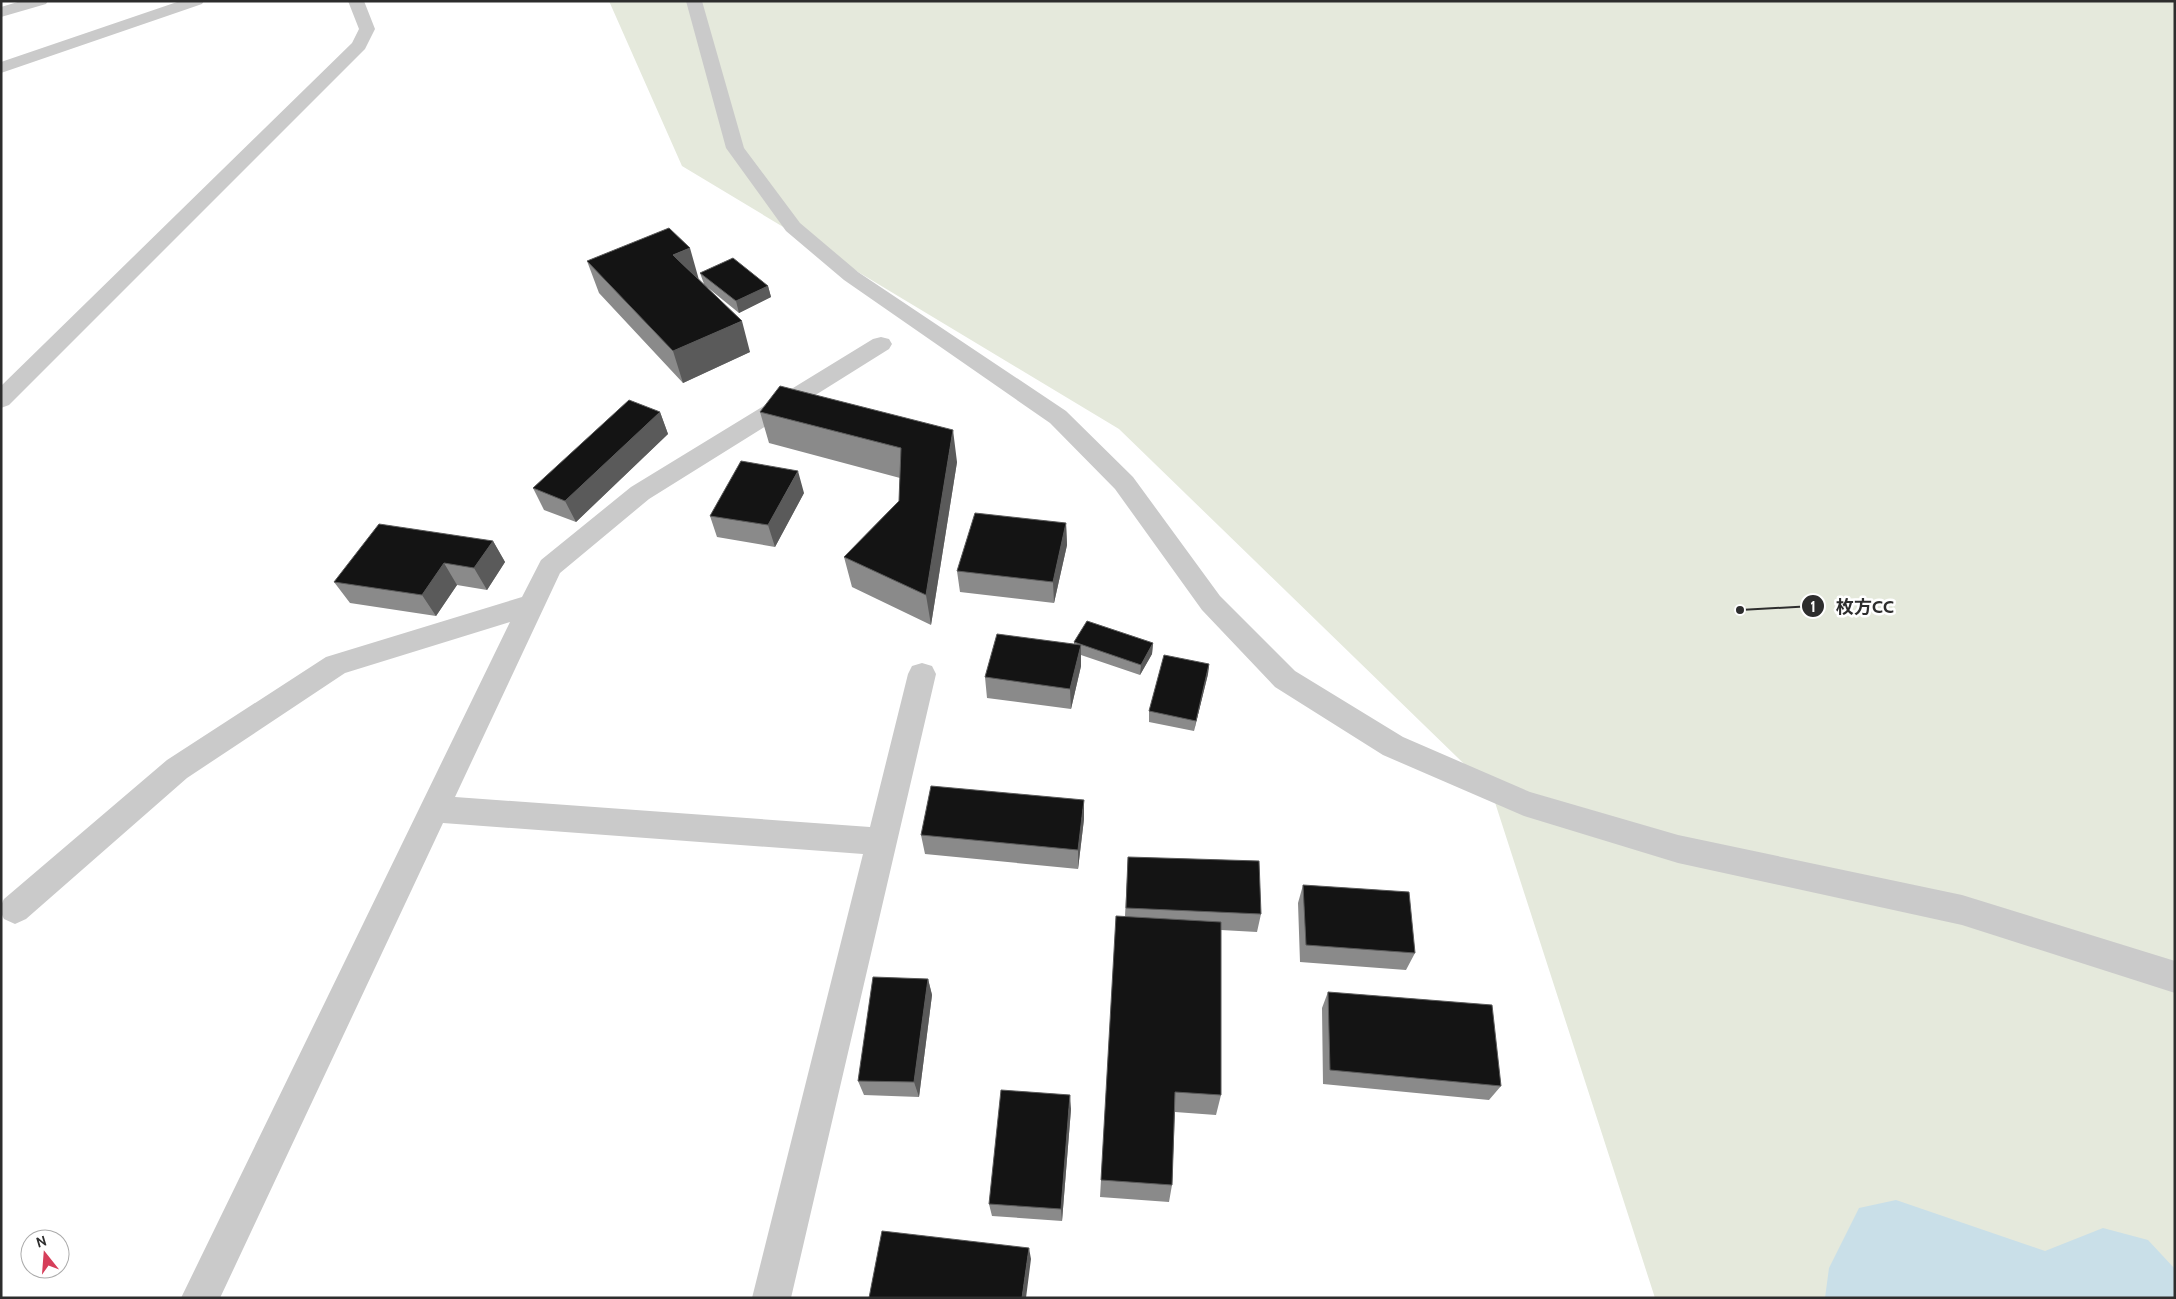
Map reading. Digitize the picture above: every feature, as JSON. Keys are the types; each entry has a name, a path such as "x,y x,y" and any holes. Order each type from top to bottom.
{"street":[{"path":"1,12 40,1"},
{"path":"1,68 196,1"},
{"path":"1,400 359,45 368,29 356,1"},
{"path":"694,1 735,148 793,228 851,276 1058,417 1124,483 1211,603 1285,679 1393,746 1524,803 1678,849 1962,910 2175,978"},
{"path":"200,1298 550,567 640,493 881,344"},
{"path":"15,909 177,768 336,665 531,605"},
{"path":"771,1298 922,674"},
{"path":"433,809 882,842"}],"shaded area":[{"path":"609,1 2175,1 2175,1298 1655,1298 1491,790 1119,429 682,166"}],"water":[{"path":"1896,1200 2045,1251 2103,1228 2148,1240 2175,1269 2175,1298 1825,1298 1829,1268 1859,1208"}],"building":[{"path":"669,228 690,248 673,255 742,321 673,351 587,261"},
{"path":"733,258 768,286 736,301 700,273"},
{"path":"780,386 953,430 926,595 844,557 899,501 901,448 760,412"},
{"path":"629,400 660,412 565,501 533,488"},
{"path":"741,461 798,471 768,525 710,516"},
{"path":"975,513 1066,523 1053,582 957,571"},
{"path":"379,524 493,541 474,568 444,563 422,595 334,582"},
{"path":"1087,621 1153,643 1141,665 1074,642"},
{"path":"997,634 1081,645 1070,689 985,677"},
{"path":"1164,655 1209,664 1196,721 1149,711"},
{"path":"931,786 1084,800 1078,850 921,835"},
{"path":"1128,857 1259,861 1261,914 1126,908"},
{"path":"1303,885 1409,892 1415,953 1306,945"},
{"path":"1116,916 1221,922 1221,1095 1175,1092 1172,1185 1101,1180"},
{"path":"873,977 928,979 914,1082 858,1081"},
{"path":"1328,992 1492,1005 1501,1086 1330,1070"},
{"path":"1001,1090 1070,1095 1061,1209 989,1204"},
{"path":"882,1231 1029,1248 1022,1298 869,1298"}],"place":[{"name":"枚方CC","path":"1740,610"}]}
